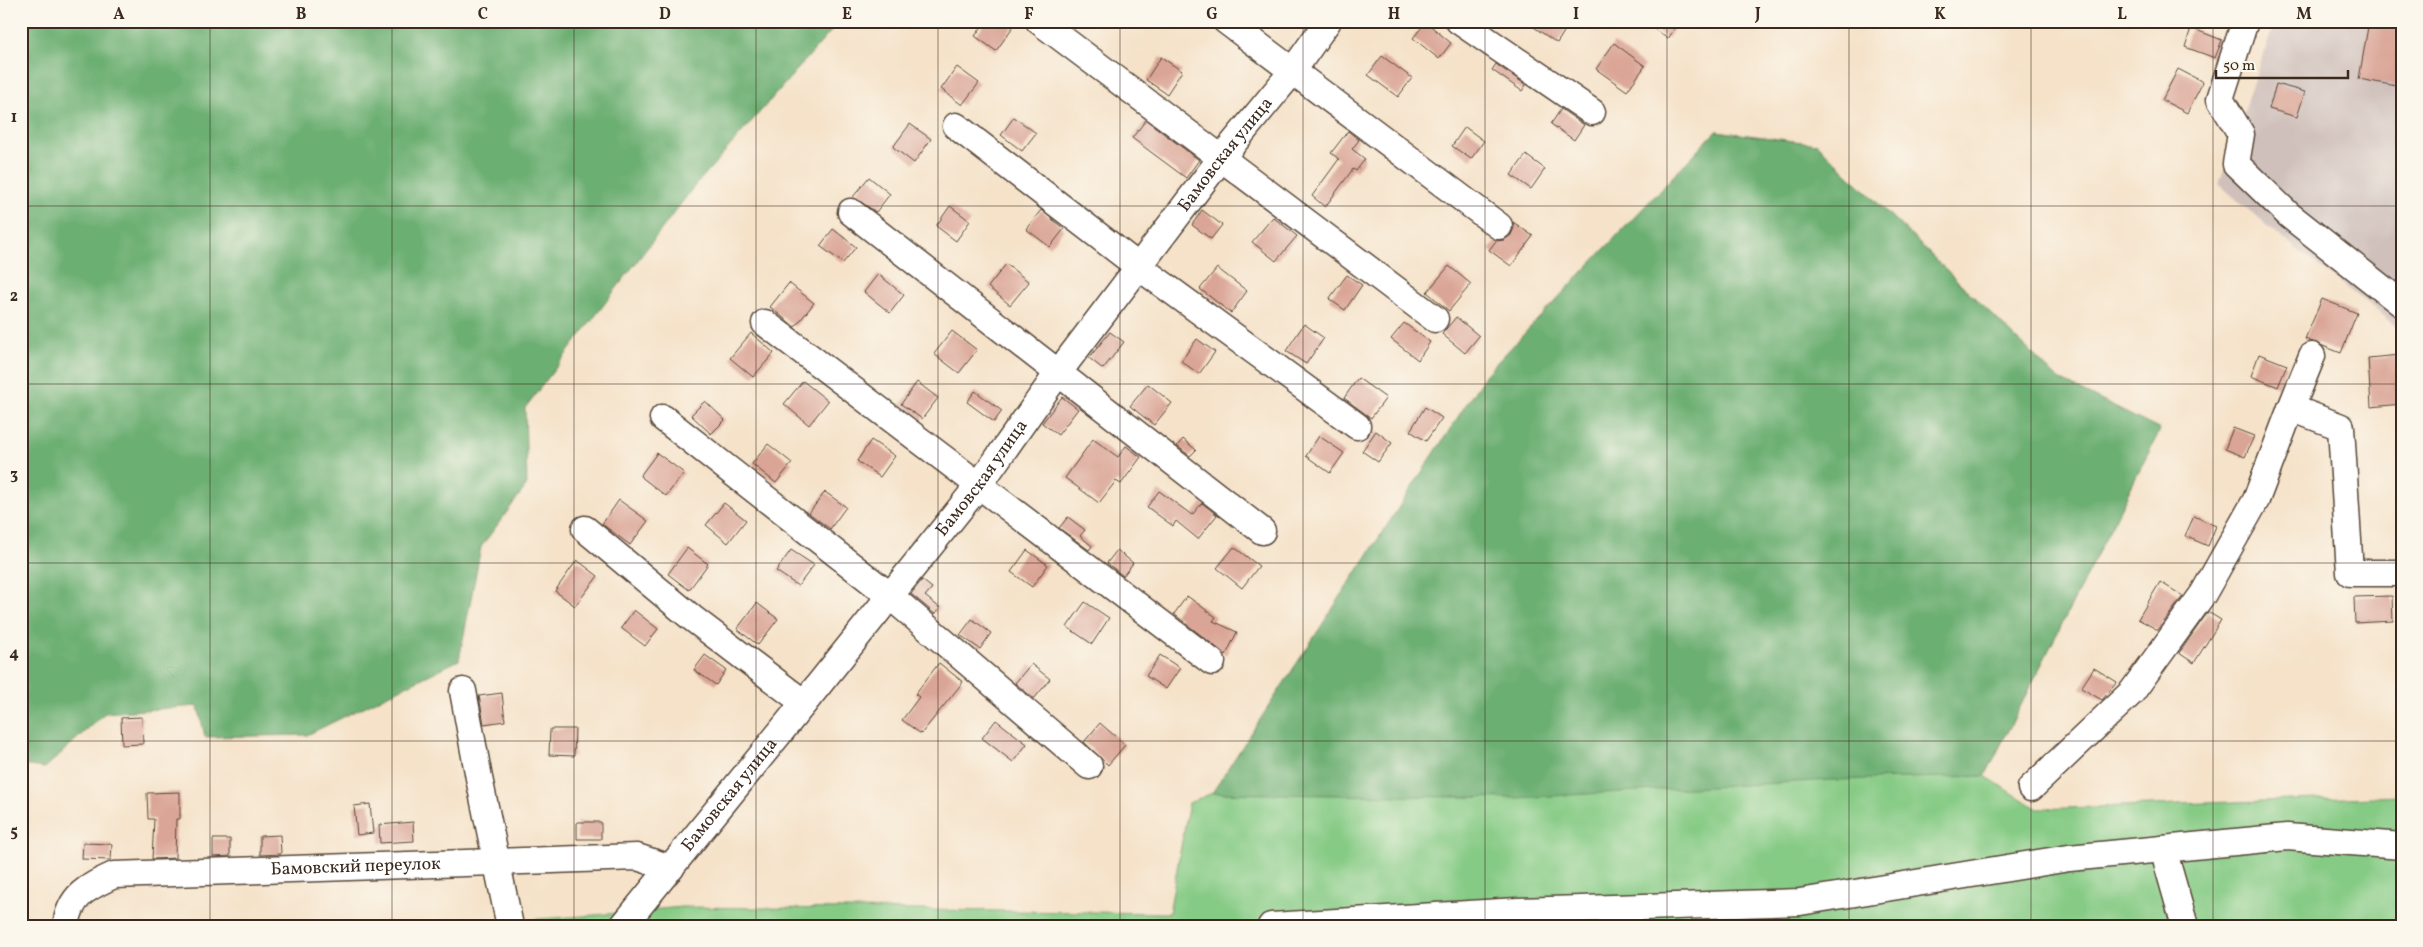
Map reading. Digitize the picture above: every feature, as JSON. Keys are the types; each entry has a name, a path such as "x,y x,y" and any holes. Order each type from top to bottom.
{"street":[{"path":"1039,21 1435,319"},
{"path":"1226,21 1499,226"},
{"name":"Бамовская улица","path":"623,926 979,485 1058,374 1222,157 1292,72 1328,21"},
{"path":"1459,21 1592,112"},
{"path":"2245,21 2220,99 2241,134 2236,164 2288,215 2402,304"},
{"path":"956,126 1139,267 1357,426"},
{"path":"851,212 1262,531"},
{"path":"765,323 1212,662"},
{"path":"2031,788 2132,692 2203,594 2256,500 2312,356"},
{"path":"2291,408 2341,427 2350,573 2402,573"},
{"path":"663,418 889,595 1089,766"},
{"path":"585,529 692,618 804,704"},
{"path":"463,691 510,926"},
{"path":"1271,926 1518,911 1800,902 2069,858 2286,838 2402,846"},
{"path":"2163,849 2185,926"},
{"name":"Бамовский переулок","path":"66,926 68,913 85,889 114,875 637,857 671,868"}],"shaded area":[{"path":"2275,21 2402,21 2402,330 2267,226 2219,184"}],"green space":[{"path":"21,21 840,21 693,188 525,408 527,485 481,547 459,660 307,735 205,737 198,706 105,713 45,768 21,765"},
{"path":"1716,131 1817,144 2058,379 2160,430 1985,776 2038,809 2402,796 2402,926 421,926 573,917 682,907 1169,913 1189,803 1212,793"},
{"path":"1716,131 1817,144 2058,379 2160,430 1985,776 1831,780 1516,798 1212,793 1486,374"}],"building":[{"path":"986,21 1017,21 996,51 975,36"},
{"path":"1525,21 1571,21 1557,43"},
{"path":"1643,21 1679,21 1668,39"},
{"path":"2369,21 2402,21 2402,87 2359,79"},
{"path":"1426,22 1451,43 1439,59 1413,38"},
{"path":"2191,28 2222,40 2215,58 2185,47"},
{"path":"1614,43 1645,66 1627,91 1596,69"},
{"path":"1382,56 1412,78 1398,97 1368,75"},
{"path":"1161,57 1182,71 1167,94 1146,80"},
{"path":"1496,64 1526,85 1522,91 1492,70"},
{"path":"957,67 979,83 962,105 941,89"},
{"path":"2178,69 2203,82 2187,113 2162,100"},
{"path":"2276,84 2305,92 2297,117 2269,109"},
{"path":"1561,109 1584,125 1574,140 1551,124"},
{"path":"1014,117 1036,133 1022,151 1001,135"},
{"path":"1146,120 1199,160 1186,178 1132,138"},
{"path":"910,124 931,139 914,163 893,147"},
{"path":"1465,127 1484,141 1471,159 1452,146"},
{"path":"1348,131 1359,140 1352,149 1365,159 1356,171 1353,169 1325,207 1312,196 1339,159 1331,153"},
{"path":"1526,155 1545,169 1531,189 1511,175"},
{"path":"869,177 890,194 876,212 853,197"},
{"path":"950,206 970,221 956,241 936,226"},
{"path":"1041,210 1064,229 1050,247 1026,229"},
{"path":"1202,210 1222,225 1211,239 1192,225"},
{"path":"1273,217 1297,236 1276,261 1252,242"},
{"path":"1513,222 1533,236 1511,266 1489,250 1496,241 1504,240 1511,235 1514,228"},
{"path":"833,229 856,247 843,263 820,246"},
{"path":"1006,264 1029,282 1010,305 988,287"},
{"path":"1449,266 1471,284 1449,311 1427,292"},
{"path":"1217,268 1247,291 1231,313 1200,289"},
{"path":"878,274 904,295 890,313 864,292"},
{"path":"1347,275 1362,285 1345,310 1329,299"},
{"path":"789,283 814,303 795,327 770,307"},
{"path":"2322,299 2357,313 2341,353 2305,339"},
{"path":"1456,317 1479,336 1465,353 1442,334"},
{"path":"1404,323 1430,342 1418,360 1391,339"},
{"path":"1304,324 1324,338 1306,364 1286,351"},
{"path":"952,331 977,350 959,373 934,354"},
{"path":"1110,332 1124,342 1103,369 1089,358"},
{"path":"751,333 774,353 753,377 730,358"},
{"path":"1197,339 1215,352 1199,374 1181,361"},
{"path":"2259,354 2287,365 2278,387 2251,376"},
{"path":"2400,355 2402,404 2371,407 2368,358"},
{"path":"1358,378 1386,398 1371,418 1344,398"},
{"path":"803,381 828,401 809,425 784,404"},
{"path":"917,382 938,398 922,419 901,404"},
{"path":"1148,384 1172,403 1154,425 1130,406"},
{"path":"975,391 1002,411 994,422 967,402"},
{"path":"1062,397 1078,409 1058,435 1042,423"},
{"path":"705,401 725,420 711,434 691,415"},
{"path":"1425,407 1442,418 1426,441 1410,431"},
{"path":"2233,428 2254,436 2245,457 2225,449"},
{"path":"1376,431 1392,443 1378,462 1362,451"},
{"path":"1319,436 1344,453 1330,473 1306,456"},
{"path":"1093,439 1118,457 1126,446 1141,457 1121,484 1116,481 1099,503 1065,478"},
{"path":"1183,439 1196,450 1190,456 1177,446"},
{"path":"871,440 895,456 880,477 857,461"},
{"path":"768,444 792,463 776,483 752,464"},
{"path":"657,453 684,473 666,496 640,476"},
{"path":"1159,491 1192,515 1202,503 1217,515 1198,539 1176,521 1173,526 1147,507"},
{"path":"825,492 846,507 830,529 809,513"},
{"path":"619,500 648,521 630,545 602,524"},
{"path":"724,503 746,520 728,543 706,525"},
{"path":"2194,516 2216,526 2208,546 2185,536"},
{"path":"1068,517 1085,530 1080,536 1092,546 1089,550 1059,528"},
{"path":"1234,547 1259,566 1242,588 1217,568"},
{"path":"687,548 708,564 689,590 668,574"},
{"path":"791,550 814,565 798,586 776,571"},
{"path":"1027,550 1048,565 1032,587 1011,572"},
{"path":"1117,550 1133,563 1123,576 1107,563"},
{"path":"577,560 598,576 575,606 555,591"},
{"path":"922,580 932,588 925,596 940,608 935,614 911,594"},
{"path":"2160,582 2183,596 2158,630 2138,619"},
{"path":"1187,596 1216,617 1213,621 1237,632 1226,655 1174,614"},
{"path":"2392,596 2393,621 2355,623 2354,597"},
{"path":"1085,602 1109,618 1092,644 1067,627"},
{"path":"757,603 778,619 758,645 737,629"},
{"path":"634,610 658,629 645,646 621,628"},
{"path":"2208,612 2221,620 2194,663 2179,653"},
{"path":"972,619 991,633 980,649 960,635"},
{"path":"705,655 726,670 716,685 694,670"},
{"path":"1160,655 1180,668 1166,689 1146,676"},
{"path":"939,663 963,682 921,734 902,720 919,697 915,694"},
{"path":"1031,664 1050,679 1034,699 1015,683"},
{"path":"2094,668 2117,682 2102,700 2081,688"},
{"path":"502,693 505,721 484,724 479,696"},
{"path":"142,717 143,744 122,745 121,718"},
{"path":"996,720 1027,744 1013,762 982,738"},
{"path":"1100,723 1125,745 1108,765 1084,742"},
{"path":"550,729 575,729 574,756 549,755"},
{"path":"180,792 180,819 176,819 175,858 152,859 154,819 148,819 147,793"},
{"path":"370,804 373,833 357,835 354,806"},
{"path":"413,822 414,841 380,843 379,825"},
{"path":"577,822 601,822 601,839 577,839"},
{"path":"280,835 281,854 260,855 260,836"},
{"path":"213,839 230,839 230,856 213,857"},
{"path":"83,843 112,844 111,860 82,859"}]}
